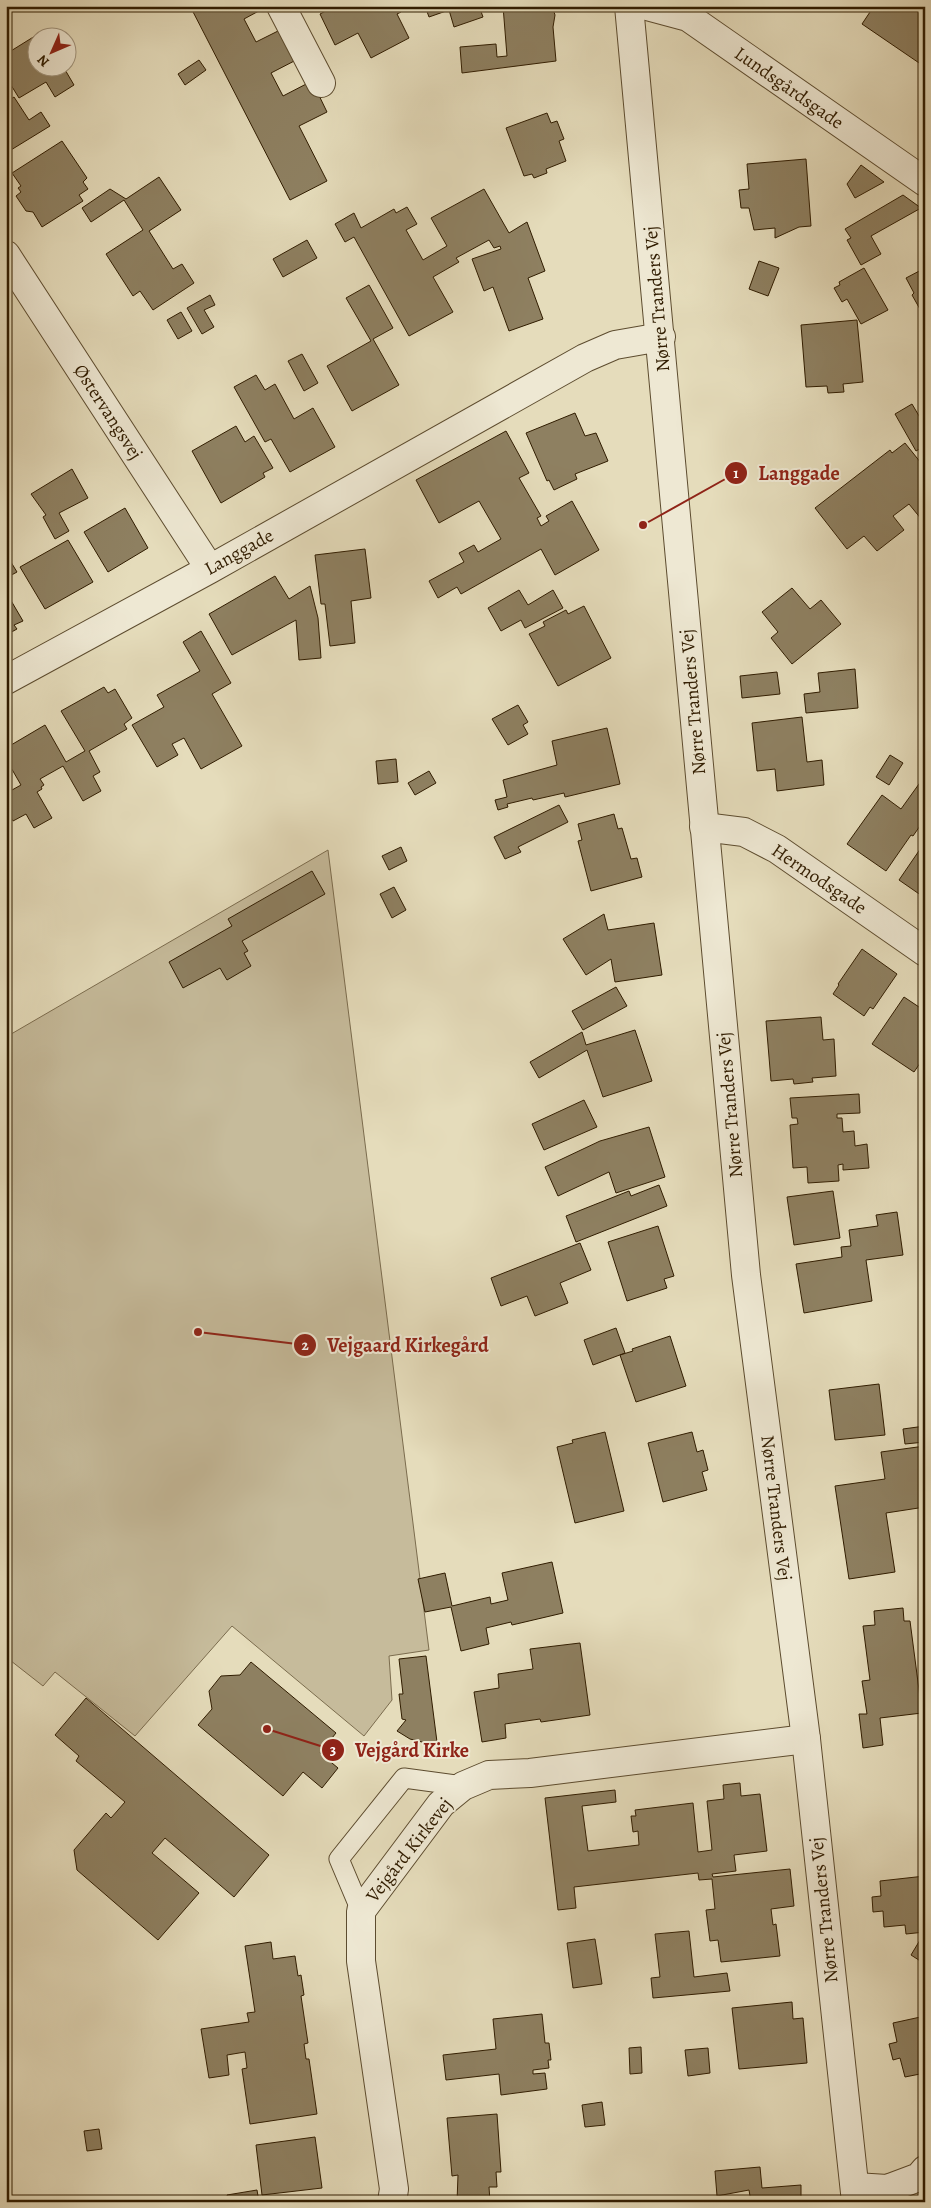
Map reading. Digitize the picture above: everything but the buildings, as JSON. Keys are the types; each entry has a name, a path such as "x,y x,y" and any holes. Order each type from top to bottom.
{"street":[{"path":"281,6 321,84"},
{"name":"Nørre Tranders Vej","path":"629,6 746,1275 806,1738 855,2194"},
{"name":"Lundsgårdsgade","path":"647,6 688,17 925,182"},
{"name":"Østervangsvej","path":"6,254 210,569"},
{"name":"Langgade","path":"6,680 210,569 585,358 615,345 661,337"},
{"name":"Hermodsgade","path":"704,827 744,832 777,849 925,952"},
{"name":"Vejgård Kirkevej","path":"392,2202 394,2189 361,1961 361,1912 441,1804 464,1786 489,1775 530,1773 806,1738"},
{"path":"855,2194 887,2190 919,2177 925,2170"}],"lane":[{"path":"361,1912 339,1859 404,1778 464,1786"}],"shaded area":[{"path":"328,850 429,1650 389,1656 392,1700 364,1736 232,1626 135,1736 55,1672 43,1686 6,1657 6,1037"}],"place":[{"name":"Langgade","path":"643,525"},
{"name":"Vejgaard Kirkegård","path":"198,1332"},
{"name":"Vejgård Kirke","path":"267,1729"}]}
